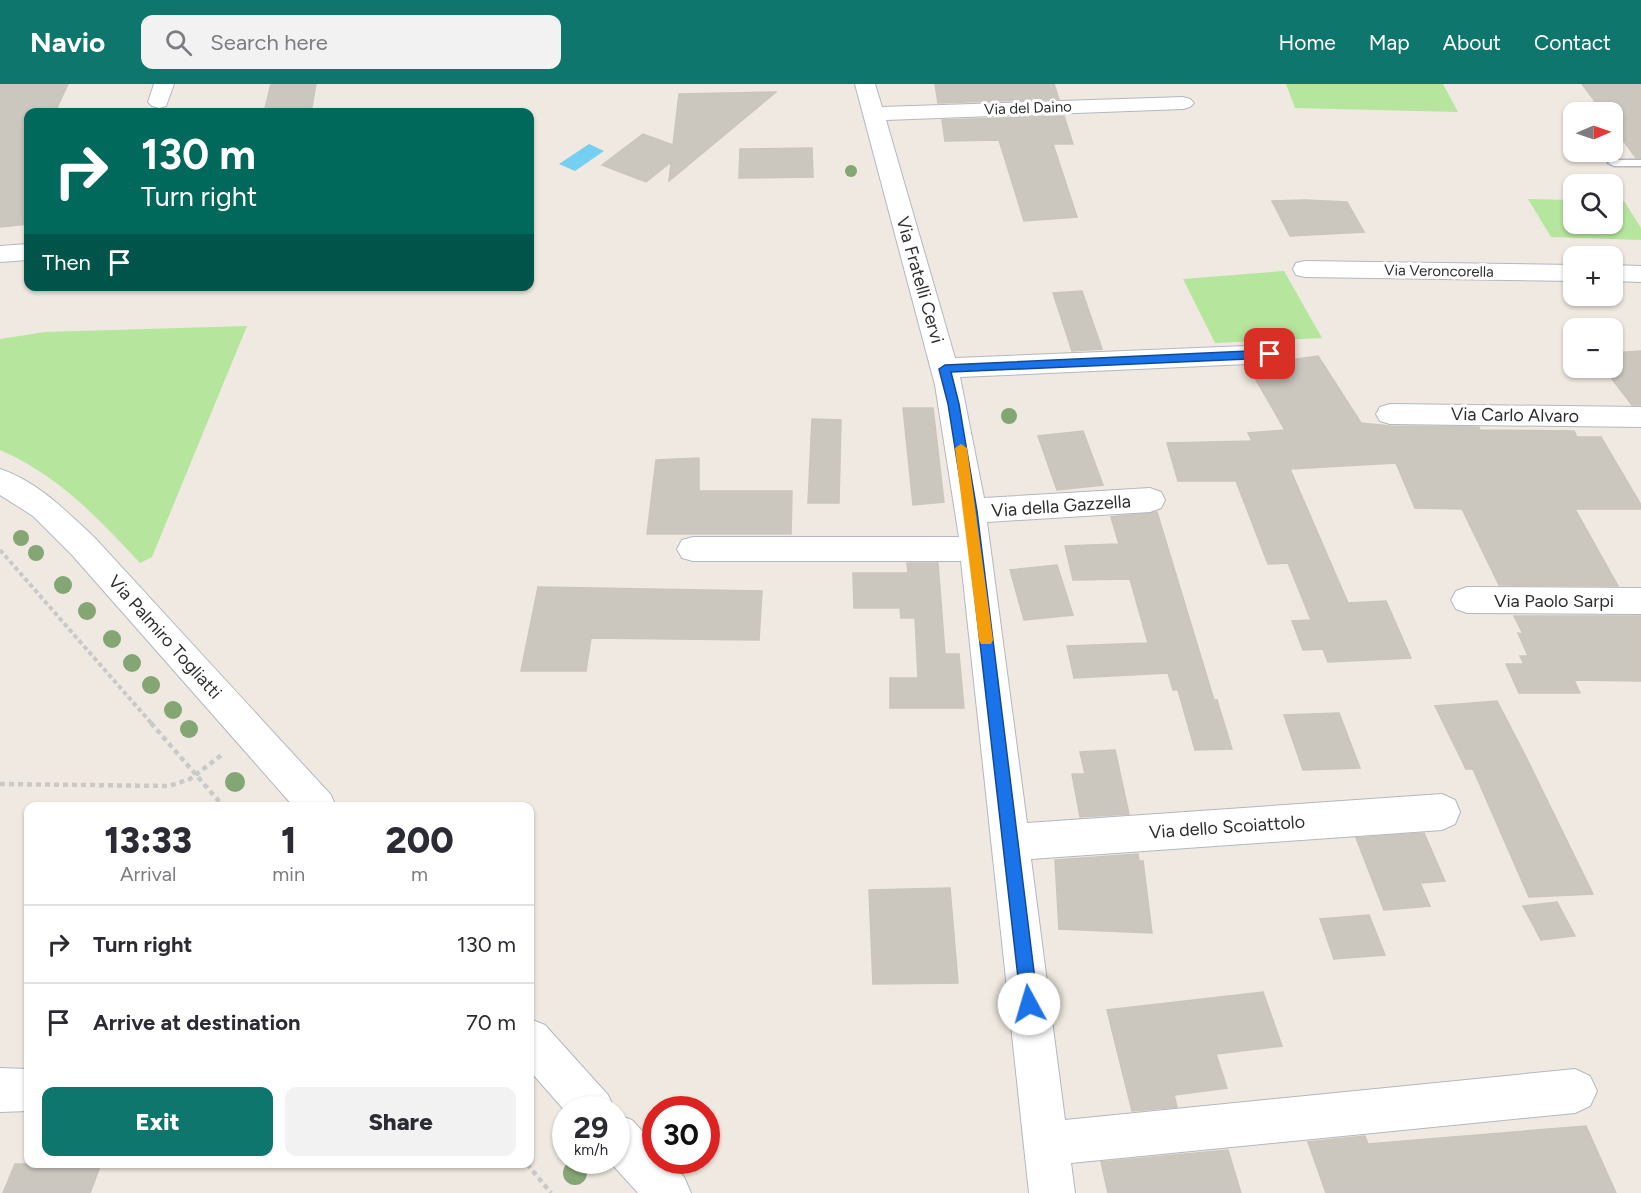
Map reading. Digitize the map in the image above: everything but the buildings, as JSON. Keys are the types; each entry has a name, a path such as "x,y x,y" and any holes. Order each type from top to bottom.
{"street":[{"name":"Via del Daino","path":"869,99 1183,104"},
{"name":"Via Fratelli Cervi","path":"869,99 954,404 971,511 1052,1193"},
{"path":"0,254 24,252"},
{"name":"Via Veroncorella","path":"1305,269 1563,273"},
{"path":"1623,273 1641,274"},
{"path":"945,369 1270,354"},
{"name":"Via Carlo Alvaro","path":"1390,414 1641,417"},
{"name":"Via Palmiro Togliatti","path":"0,480 44,508 83,546 314,802"},
{"name":"Via della Gazzella","path":"971,511 1150,500"},
{"path":"693,549 974,549"},
{"name":"Via Paolo Sarpi","path":"1467,600 1641,602"},
{"name":"Via dello Scoiattolo","path":"1011,842 1442,812"},
{"path":"534,1044 580,1096"},
{"path":"0,1090 24,1090"},
{"path":"1045,1144 1575,1091"},
{"path":"630,1151 668,1193"}],"lane":[{"path":"1614,163 1641,164"}],"path":[{"path":"0,550 220,802"},
{"path":"0,784 169,786 197,775 251,732"},
{"path":"530,1168 551,1193"}],"green space":[{"path":"1286,84 1443,84 1458,112 1295,108"},
{"path":"1528,199 1563,200 1563,234 1623,234 1623,201 1641,228 1641,240 1551,237"},
{"path":"1284,271 1322,338 1215,343 1183,279"},
{"path":"247,326 152,557 140,563 93,514 59,485 21,460 0,450 0,339 45,332"}],"water":[{"path":"589,144 604,151 575,171 559,164"}],"slow traffic":[{"path":"961,448 986,640"}],"route":[{"path":"1029,1004 971,511 954,404 945,369 1270,354"}]}
